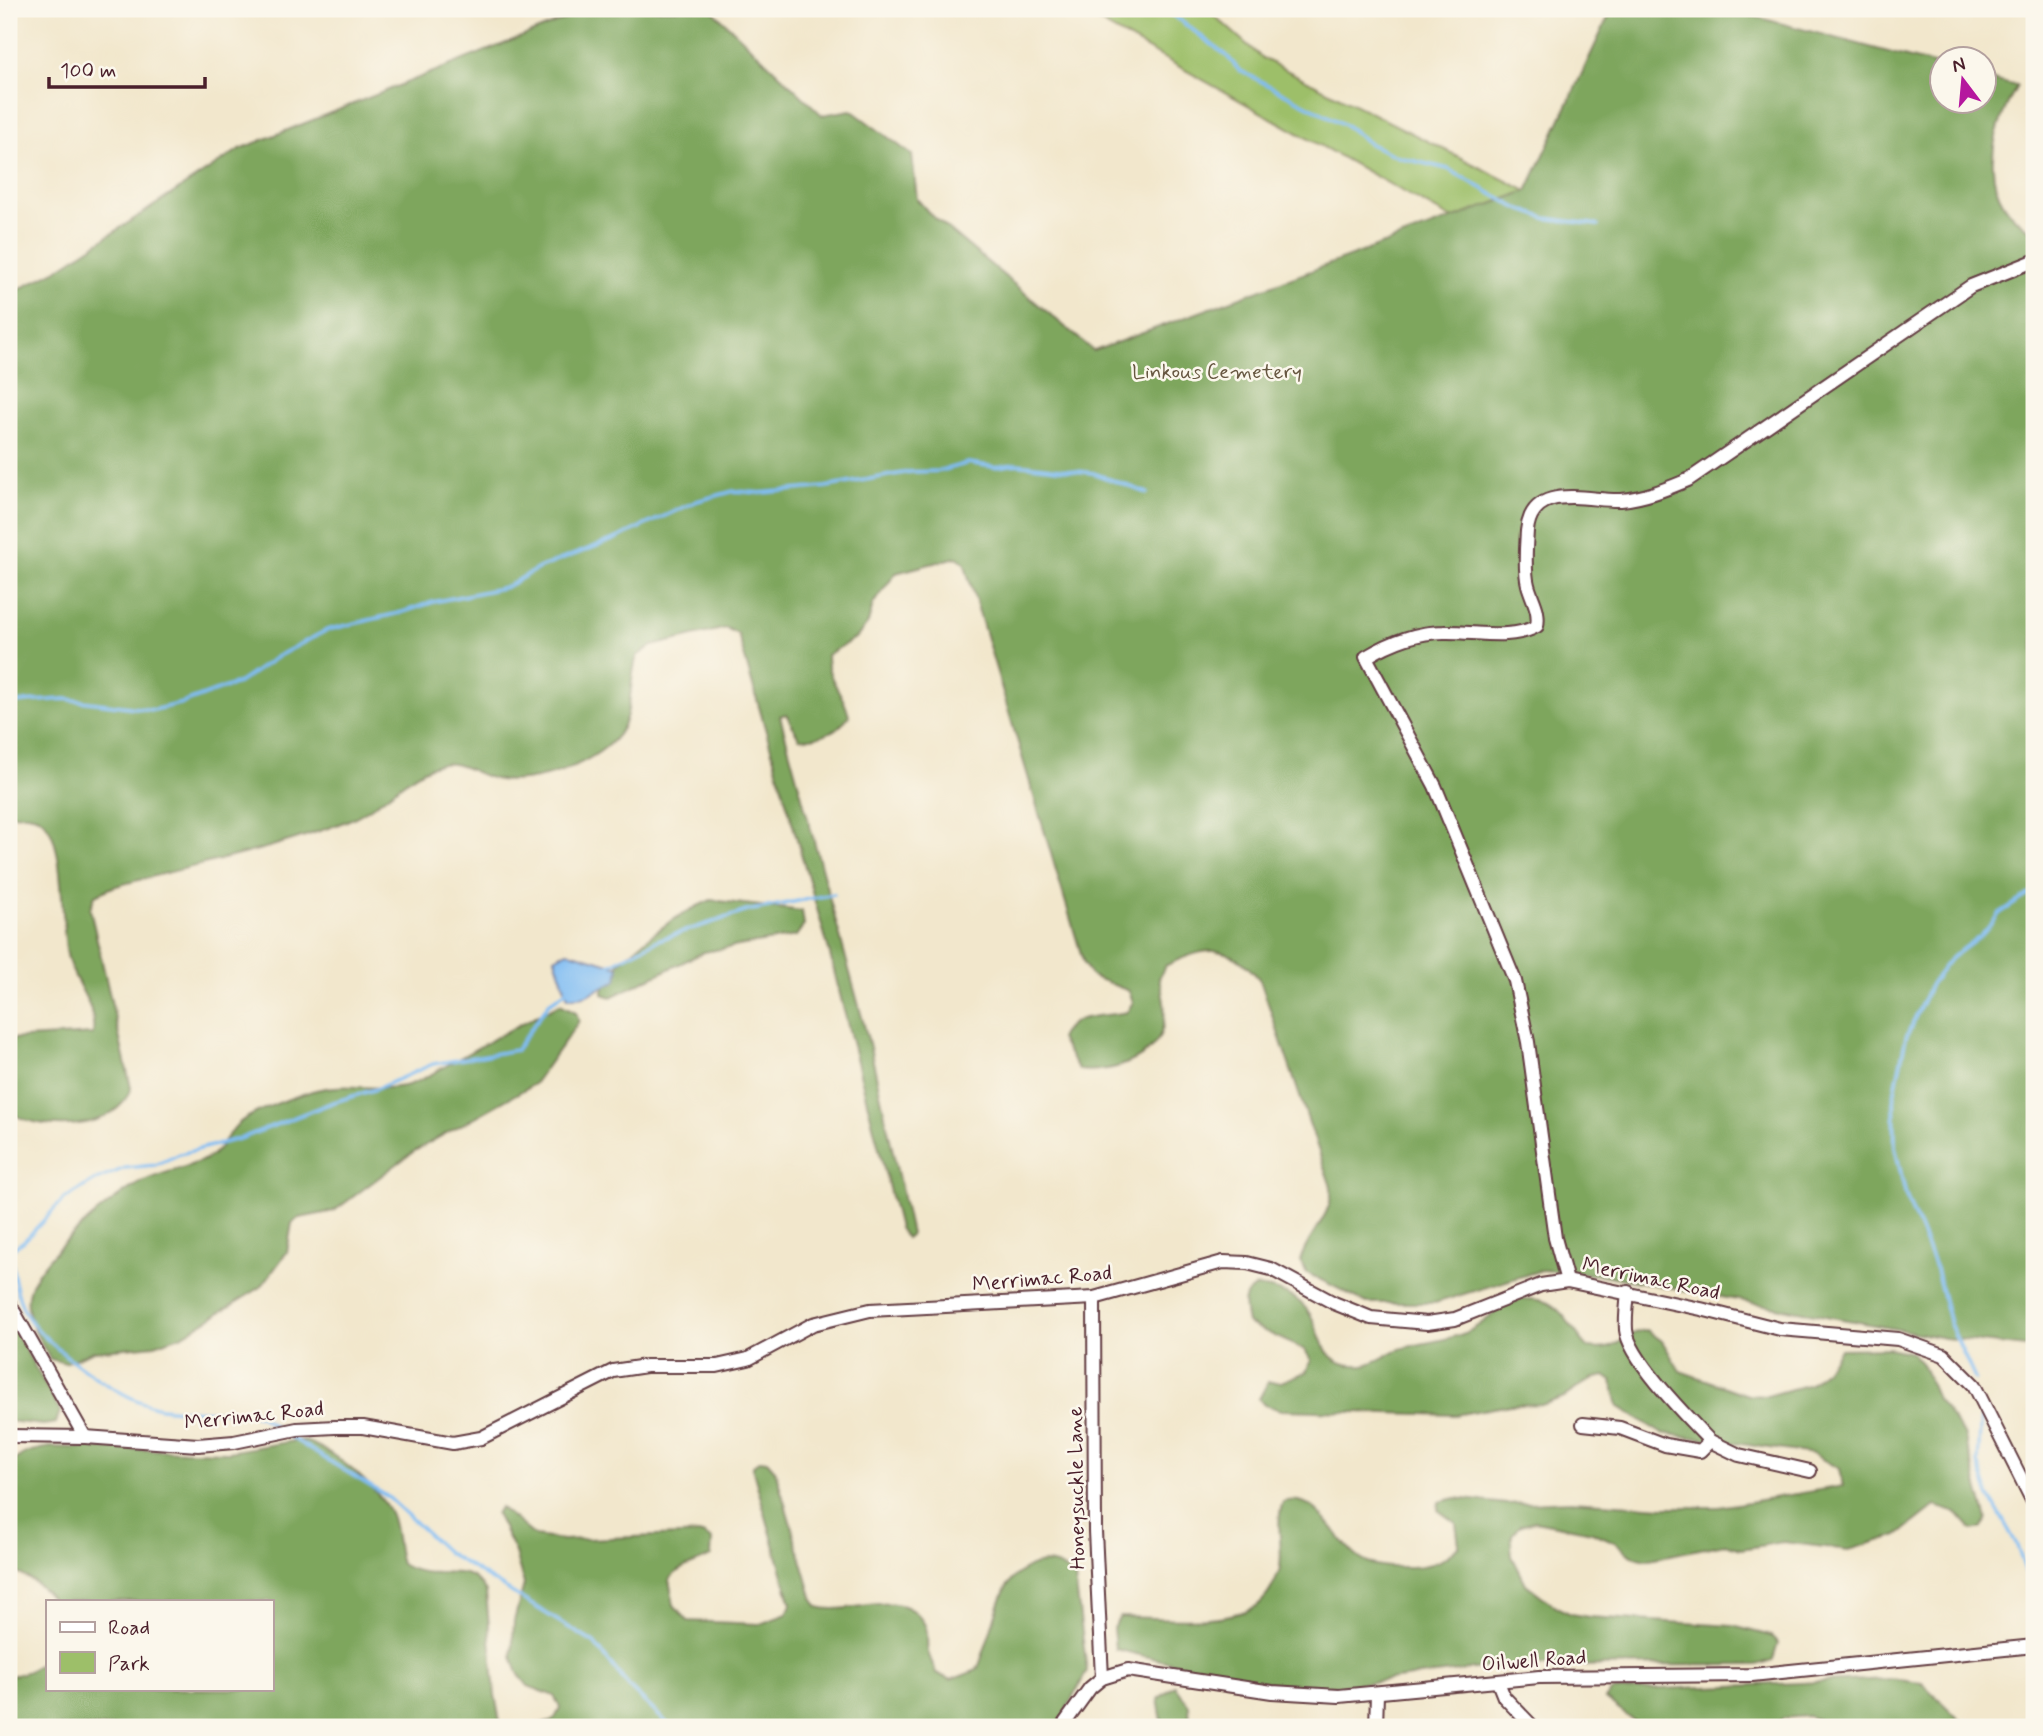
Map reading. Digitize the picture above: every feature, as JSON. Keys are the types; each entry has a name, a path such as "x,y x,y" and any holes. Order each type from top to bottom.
{"street":[{"path":"1567,1281 1552,1225 1528,1042 1515,981 1435,786 1366,657 1408,636 1441,632 1519,634 1537,626 1537,608 1527,582 1527,541 1530,519 1538,508 1562,496 1580,495 1619,500 1639,497 1688,480 1971,286 2034,261"},
{"name":"Merrimac Road","path":"9,1436 85,1437 198,1445 234,1442 297,1429 363,1427 453,1443 481,1438 613,1371 646,1366 717,1366 748,1359 813,1324 834,1316 870,1310 1094,1298 1136,1288 1203,1266 1247,1263 1271,1269 1334,1303 1371,1318 1427,1323 1455,1319 1541,1284 1567,1281 1628,1292 1780,1329 1898,1339 1944,1355 1974,1385 2034,1504"},
{"path":"1628,1292 1626,1331 1632,1347 1666,1394 1710,1441 1740,1455 1810,1471"},
{"name":"Honeysuckle Lane","path":"1094,1298 1095,1531 1102,1678"},
{"path":"9,1303 85,1437"},
{"path":"1583,1424 1620,1428 1665,1445 1700,1451 1710,1441"},
{"name":"Oilwell Road","path":"1102,1678 1128,1670 1272,1692 1339,1696 1539,1676 1752,1675 2034,1646"},
{"path":"1062,1727 1090,1688 1102,1678"},
{"path":"1498,1682 1504,1697 1533,1727"},
{"path":"1377,1694 1377,1727"}],"green space":[{"name":"Linkous Cemetery","path":"591,9 711,9 822,115 851,110 912,155 917,199 929,213 1094,351 1527,191 1612,9 1727,9 1927,62 1927,116 1997,116 1997,81 2017,86 1999,125 1993,165 1995,184 2003,202 2015,218 2034,232 2034,1348 1945,1338 1602,1275 1542,1270 1435,1303 1367,1303 1307,1273 1300,1261 1328,1207 1331,1187 1260,980 1249,968 1238,959 1217,951 1193,954 1165,966 1159,978 1165,1008 1159,1038 1141,1056 1117,1067 1079,1070 1060,1039 1071,1024 1088,1017 1127,1012 1133,1002 1129,991 1091,976 1084,964 964,562 957,557 896,573 873,604 868,623 857,637 827,655 832,679 849,716 840,726 820,736 799,738 786,714 780,716 869,1043 911,1234 906,1238 899,1228 828,947 738,634 726,628 652,646 637,656 628,711 622,728 613,741 583,762 545,776 509,781 486,777 457,765 433,766 412,777 371,808 349,820 291,840 113,887 95,895 90,909 131,1088 123,1103 111,1113 77,1124 40,1123 9,1112 9,1039 93,1034 93,1023 89,1004 68,959 59,863 49,828 36,816 9,815 9,294 55,271 240,149"},
{"path":"1076,9 1207,9 1262,58 1527,191 1452,219"},
{"path":"711,900 802,911 804,925 796,936 704,952 611,997 603,994 604,977 629,954 667,924"},
{"path":"560,1004 576,1012 579,1021 534,1084 413,1152 334,1211 300,1218 292,1223 287,1252 261,1287 183,1335 155,1345 94,1351 65,1363 50,1359 29,1312 28,1295 33,1281 74,1233 125,1192 146,1180 208,1158 239,1123 264,1109 325,1088 388,1088 411,1084"},
{"path":"1256,1287 1277,1291 1297,1300 1307,1309 1327,1352 1335,1360 1347,1364 1367,1364 1405,1347 1457,1336 1511,1303 1529,1299 1552,1305 1589,1348 1608,1348 1632,1334 1647,1330 1662,1341 1680,1371 1748,1395 1767,1396 1810,1384 1824,1371 1840,1349 1888,1348 1912,1353 1922,1364 1937,1399 1964,1434 1987,1520 1981,1528 1972,1530 1957,1513 1935,1506 1898,1535 1849,1550 1783,1542 1741,1549 1725,1544 1645,1560 1630,1555 1615,1542 1592,1532 1535,1521 1520,1525 1512,1535 1512,1556 1526,1584 1556,1607 1571,1614 1589,1617 1733,1626 1771,1636 1778,1643 1773,1660 1757,1665 1498,1666 1326,1688 1243,1680 1115,1649 1113,1628 1120,1617 1207,1618 1241,1613 1259,1604 1270,1591 1279,1572 1279,1519 1283,1502 1297,1501 1309,1505 1347,1547 1368,1563 1411,1567 1438,1562 1459,1545 1456,1523 1438,1510 1439,1502 1456,1498 1506,1504 1571,1501 1663,1507 1719,1507 1843,1486 1839,1469 1813,1454 1661,1433 1618,1406 1612,1381 1605,1376 1591,1379 1564,1397 1545,1404 1510,1405 1455,1415 1281,1410 1264,1405 1259,1399 1268,1382 1281,1382 1306,1372 1311,1360 1305,1350 1247,1323 1245,1298"},
{"path":"9,1321 60,1411 56,1423 43,1425 9,1421"},
{"path":"299,1440 311,1443 352,1469 385,1504 391,1515 401,1564 426,1572 459,1573 478,1581 486,1592 495,1695 501,1727 9,1727 9,1676 37,1666 46,1653 46,1690 273,1690 273,1600 52,1600 34,1582 9,1571 9,1466 27,1452 51,1447 228,1452"},
{"path":"760,1460 767,1461 775,1470 813,1600 818,1607 832,1609 890,1603 904,1606 915,1613 925,1625 928,1652 936,1673 951,1680 977,1670 1004,1592 1018,1574 1036,1564 1047,1563 1057,1565 1075,1578 1087,1671 1057,1727 528,1727 552,1721 560,1707 554,1696 528,1686 518,1673 512,1657 514,1621 524,1584 514,1550 496,1514 500,1507 535,1536 563,1540 703,1534 712,1540 711,1556 683,1568 669,1580 674,1605 688,1621 760,1624 787,1614 791,1604 753,1471 753,1465"},
{"path":"1890,1679 1922,1683 1967,1727 1836,1727 1809,1716 1784,1718 1770,1727 1642,1727 1605,1699 1612,1691"},
{"path":"1175,1686 1189,1705 1190,1727 1163,1727 1158,1699"}],"water":[{"path":"567,951 619,967 617,980 585,996 568,998 555,958"}],"waterway":[{"path":"1165,9 1226,55 1239,70 1347,126 1370,144 1398,157 1448,169 1517,208 1545,218 1598,225"},
{"path":"9,703 65,699 153,710 183,703 240,682 278,656 327,630 433,602 506,587 539,568 615,539 697,501 734,491 760,493 826,487 909,472 940,471 968,463 995,467 1016,464 1093,473 1147,493"},
{"path":"1975,1379 1950,1324 1936,1269 1906,1196 1895,1147 1894,1095 1906,1037 1931,984 1951,958 1981,936 2000,913 2034,891"},
{"path":"607,966 658,940 747,911 834,894"},
{"path":"9,1251 24,1241 64,1199 94,1181 125,1168 155,1165 180,1154 242,1138 331,1103 376,1089 433,1064 516,1050 549,1003 568,990"},
{"path":"11,1252 17,1292 26,1314 35,1327 87,1371 127,1396 146,1404 172,1409 247,1412 260,1416 278,1429"},
{"path":"1981,1410 1978,1463 1989,1495 2016,1543 2034,1596"},
{"path":"287,1435 388,1497 448,1553 594,1643 631,1689 671,1727"}]}
